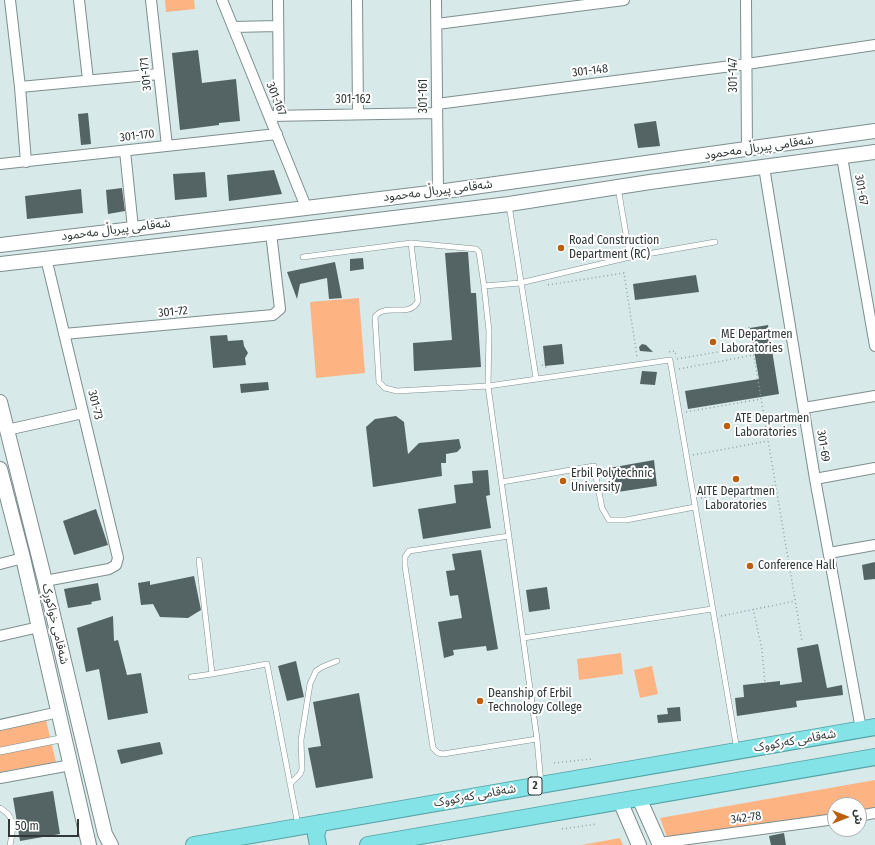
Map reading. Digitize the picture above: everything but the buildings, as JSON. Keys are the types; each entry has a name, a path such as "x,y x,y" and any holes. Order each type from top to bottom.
{"highway":[{"name":"شەقامی کەرکووک","path":"194,845 868,728"},
{"path":"368,845 875,757"},
{"path":"318,845 316,835 320,823"}],"main road":[{"name":"شەقامی پیرباڵ مەحمود","path":"0,245 438,192 875,131"},
{"name":"شەقامی پیرباڵ مەحمود","path":"0,264 509,204 650,182 875,152"},
{"path":"648,163 650,182"},
{"name":"شەقامی خواکوڕک","path":"0,402 45,581 105,834 111,845"},
{"name":"شەقامی خواکوڕک","path":"0,469 2,489 23,558 89,845"},
{"path":"639,798 660,844"},
{"path":"620,801 639,845"}],"street":[{"path":"10,0 20,87 26,162"},
{"path":"79,0 88,80"},
{"name":"301-171","path":"151,0 167,146"},
{"name":"301-167","path":"222,0 274,115 277,134 306,207"},
{"path":"274,115 278,0"},
{"path":"357,0 358,113"},
{"name":"301-161","path":"436,0 438,192"},
{"path":"437,24 624,0"},
{"name":"301-147","path":"746,0 747,150"},
{"path":"233,27 278,26"},
{"name":"301-148","path":"437,109 875,45"},
{"path":"20,87 159,74"},
{"name":"301-162","path":"274,115 437,109"},
{"name":"301-170","path":"0,164 277,134"},
{"path":"125,151 133,228"},
{"name":"301-67","path":"842,157 872,313 875,346"},
{"name":"301-69","path":"764,167 815,479 829,552 868,728"},
{"name":"301-72","path":"64,334 273,315 280,309 271,233"},
{"name":"301-73","path":"45,581 109,569 116,566 118,558 46,258"},
{"path":"804,408 875,396"},
{"path":"7,430 83,413"},
{"path":"815,479 875,468"},
{"path":"829,552 875,544"},
{"path":"0,564 23,558"},
{"path":"0,636 39,627"},
{"path":"0,725 59,712"},
{"path":"0,751 65,738"},
{"path":"0,778 71,765"},
{"name":"342-78","path":"660,844 827,820"}],"lane":[{"path":"618,187 630,257"},
{"path":"509,204 520,283 536,378"},
{"path":"484,286 520,283 630,257 715,242"},
{"path":"303,257 411,243 476,249 478,252 484,286 489,331 488,386 537,739 541,785"},
{"path":"411,243 418,301 411,309 381,312 375,317 379,382 385,388 397,390 488,386 670,360 737,751"},
{"path":"502,482 594,466 602,508 609,520 626,520 695,507"},
{"path":"509,536 409,551 405,557 405,566 433,748 438,753 443,754 537,739"},
{"path":"199,560 212,674"},
{"path":"523,638 712,609"},
{"path":"290,784 300,774 302,769 301,740 310,684 316,671 322,666 338,661"},
{"path":"191,677 267,664 298,827"},
{"path":"0,808 8,812 14,825 10,845"}],"path":[{"path":"543,286 624,273 636,357 644,356"},
{"path":"749,327 802,641"},
{"path":"677,359 752,346"},
{"path":"668,352 675,351 680,376"},
{"path":"678,369 754,355"},
{"path":"542,365 550,370"},
{"path":"685,405 686,412 761,399"},
{"path":"692,448 693,455 768,441"},
{"path":"700,498 776,485"},
{"path":"720,616 796,601"},
{"path":"753,609 762,649 765,683"},
{"path":"554,763 591,759"},
{"path":"562,829 597,824"}],"shaded area":[{"path":"165,0 194,0 195,9 166,12"},
{"path":"359,298 365,373 316,378 310,302"},
{"path":"621,653 623,674 579,680 577,659"},
{"path":"652,666 658,694 640,698 634,670"},
{"path":"46,720 56,762 0,772 0,731"},
{"path":"875,780 875,811 867,812 867,797 827,797 827,818 668,840 660,818"},
{"path":"620,838 623,845 581,845"}],"place":[{"name":"Road Construction Department (RC)","path":"561,248"},
{"name":"ME Departmen Laboratories","path":"713,342"},
{"name":"ATE Departmen Laboratories","path":"727,426"},
{"name":"AITE Departmen Laboratories","path":"736,479"},
{"name":"Erbil Polytechnic University","path":"563,481"},
{"name":"Conference Hall","path":"750,566"},
{"name":"Deanship of Erbil Technology College","path":"480,701"}]}
